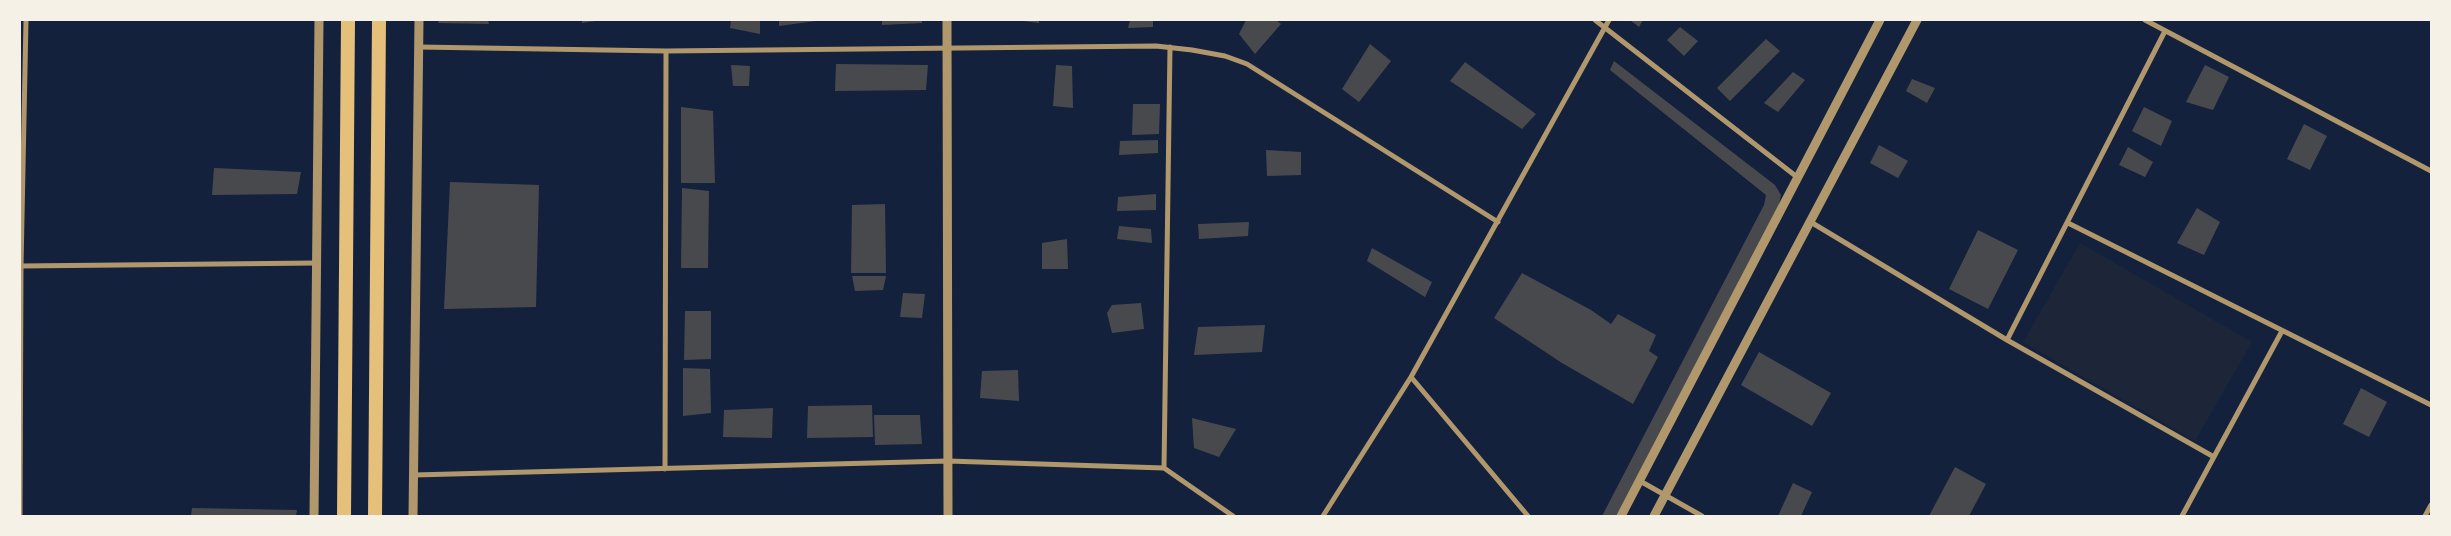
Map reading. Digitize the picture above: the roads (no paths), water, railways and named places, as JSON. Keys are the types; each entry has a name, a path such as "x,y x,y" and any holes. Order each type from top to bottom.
{"highway":[{"path":"344,516 348,20"},
{"path":"375,516 379,20"}],"street":[{"path":"20,516 21,266 26,20"},
{"path":"314,516 319,20"},
{"path":"413,516 419,20"},
{"path":"947,20 948,516"},
{"path":"1595,20 1797,177"},
{"path":"1323,516 1411,377 1609,20"},
{"path":"1621,516 1880,20"},
{"path":"1654,516 1916,20"},
{"path":"2145,20 2431,171"},
{"path":"2008,340 2165,31"},
{"path":"419,47 666,51 1170,46 1225,56 1247,64 1498,222"},
{"path":"1164,468 1170,46"},
{"path":"665,469 666,51"},
{"path":"1809,221 2008,340 2214,457"},
{"path":"2068,223 2431,405"},
{"path":"21,266 318,263"},
{"path":"2182,516 2282,330"},
{"path":"1411,377 1528,516"},
{"path":"414,475 948,461 1164,468 1233,516"},
{"path":"1640,481 1702,516"},
{"path":"2425,516 2431,505"}]}
